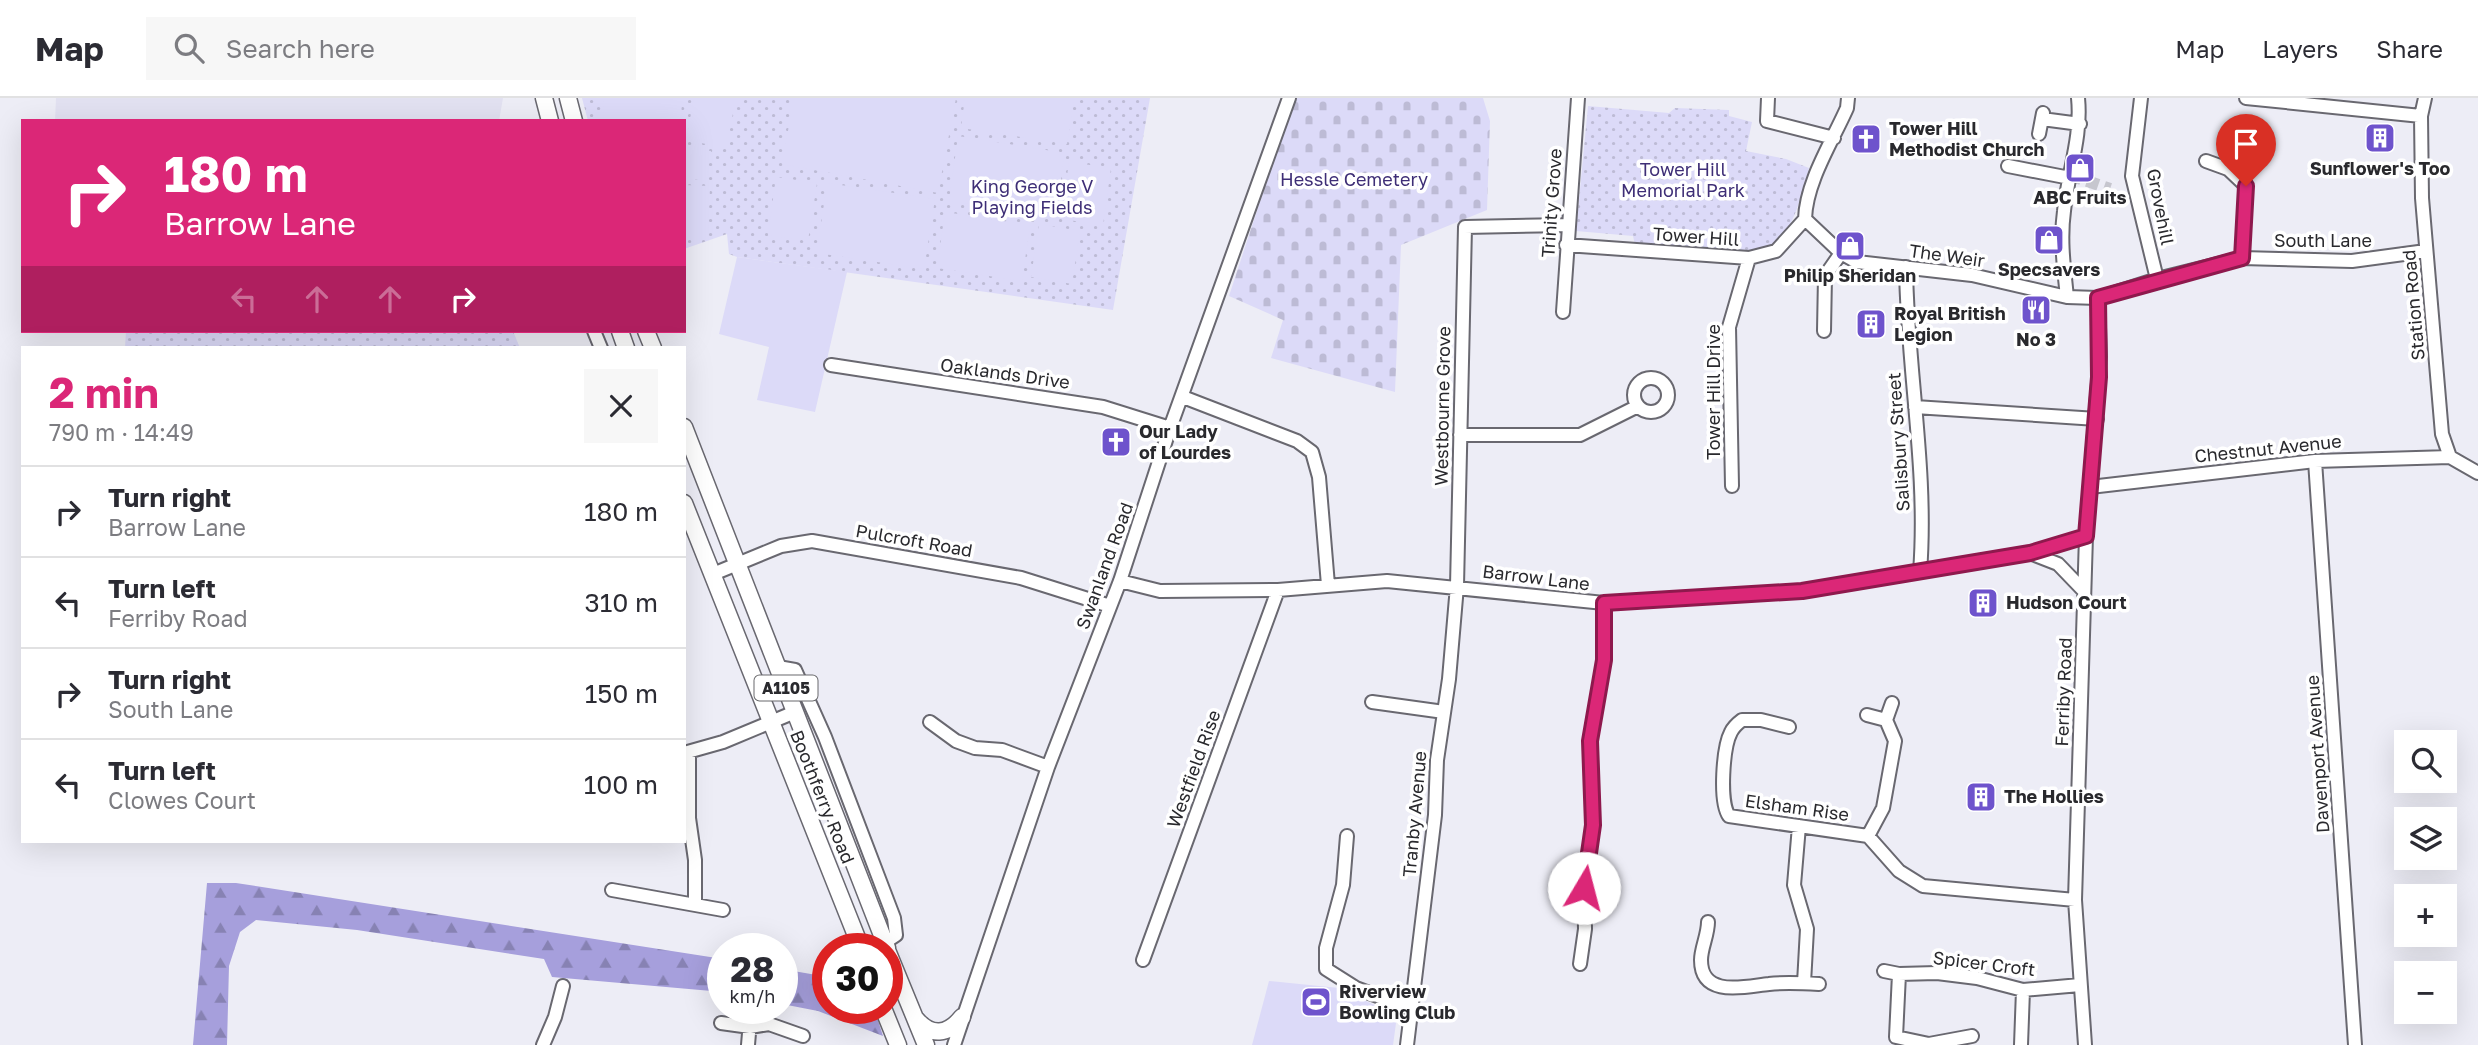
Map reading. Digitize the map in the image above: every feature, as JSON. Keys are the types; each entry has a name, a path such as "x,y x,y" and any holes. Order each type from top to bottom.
{"main road":[{"path":"544,98 549,119"},
{"path":"568,98 573,119"},
{"name":"Boothferry Road","path":"686,433 881,933"},
{"name":"Boothferry Road","path":"686,508 855,933"},
{"name":"Boothferry Road","path":"903,990 926,1045"},
{"path":"914,1017 923,1028 938,1032 955,1026 962,1017"},
{"path":"889,1024 898,1045"}],"street":[{"name":"Trinity Grove","path":"1563,312 1578,98"},
{"path":"1768,98 1767,121 1834,138"},
{"name":"Tower Hill","path":"1566,245 1749,258 1776,251 1805,219 1805,208 1814,181 1834,138 1848,98"},
{"path":"2067,297 2062,252 2070,178 2080,124 2078,98"},
{"name":"Grovehill","path":"2141,98 2132,176 2157,279"},
{"path":"2250,98 2421,116"},
{"name":"Station Road","path":"2425,98 2421,116 2426,251 2442,434 2450,457"},
{"name":"Swanland Road","path":"954,1045 1048,767 1120,581 1170,428 1286,99"},
{"path":"2039,134 2043,115 2080,124"},
{"path":"2206,161 2228,169 2246,186 2242,258"},
{"path":"2008,166 2070,178"},
{"name":"The Weir","path":"1805,219 1841,253 1857,262 1972,275 2067,297 2098,298"},
{"name":"Westbourne Grove","path":"1457,586 1465,227 1567,225"},
{"name":"South Lane","path":"2098,298 2157,279 2242,258 2352,261 2426,251"},
{"path":"1824,331 1825,276 1841,253"},
{"name":"Tower Hill Drive","path":"1732,486 1729,327 1749,258"},
{"name":"Salisbury Street","path":"1906,267 1923,530 1920,572"},
{"name":"Ferriby Road","path":"2085,1045 2075,900 2086,536 2100,357 2098,298"},
{"name":"Oaklands Drive","path":"831,365 1103,407 1170,428"},
{"path":"1183,397 1297,441 1311,452 1319,477 1328,585"},
{"path":"1460,435 1580,435 1638,406"},
{"path":"1914,407 2097,419"},
{"path":"2450,457 2478,473"},
{"name":"Chestnut Avenue","path":"2090,487 2315,461 2450,457"},
{"name":"Davenport Avenue","path":"2315,461 2355,1045"},
{"name":"Barrow Lane","path":"1120,581 1160,591 1278,590 1387,581 1604,603 1802,591 2030,553 2086,536"},
{"name":"Pulcroft Road","path":"712,574 781,546 812,541 1021,578 1110,606"},
{"path":"2030,553 2059,564 2084,591"},
{"name":"Tranby Avenue","path":"1407,1045 1435,815 1437,760 1457,586"},
{"name":"Westfield Rise","path":"1143,960 1278,590"},
{"path":"1580,964 1585,929 1584,888 1593,825 1590,741 1604,660 1604,603"},
{"name":"Boothferry Road","path":"778,667 795,670 825,737 894,918 896,933"},
{"path":"1372,702 1444,712"},
{"path":"1868,836 1883,808 1895,741 1886,720 1892,703"},
{"path":"695,904 695,860 689,818 687,753 795,712"},
{"path":"1867,715 1886,720"},
{"name":"Elsham Rise","path":"1789,727 1761,720 1742,719 1730,733 1722,795 1723,808 1728,816 1868,836 1899,871 1923,886 2075,900"},
{"path":"930,722 956,741 975,748 1002,750 1048,767"},
{"path":"1799,826 1794,885 1807,929 1804,983"},
{"path":"1348,835 1343,885 1326,948 1326,969 1356,988 1412,1009"},
{"path":"612,890 723,910"},
{"path":"1709,922 1701,960 1706,974 1719,986 1736,990 1769,984 1819,984"},
{"name":"Spicer Croft","path":"1884,971 1899,974 1951,975 2023,990 2080,985"},
{"path":"1899,974 1892,1041 1929,1044 1972,1036"},
{"path":"543,1045 555,1017 563,986"},
{"path":"2021,1045 2023,990"},
{"path":"748,1045 750,1024"},
{"path":"769,1024 776,1030 803,1036"}],"shaded area":[{"path":"56,98 503,98 499,119 55,119"}],"green space":[{"name":"King George V Playing Fields","path":"582,98 1150,98 1113,310 737,257 729,254 727,234 686,248 686,119 587,119"},
{"path":"604,98 682,98 681,119 603,119"},
{"path":"694,98 736,98 726,148 686,140"},
{"path":"794,98 956,98 938,193 782,164"},
{"path":"965,98 1074,98 1067,144 961,128"},
{"name":"Hessle Cemetery","path":"1294,98 1483,98 1490,121 1487,210 1401,245 1395,392 1271,358 1283,320 1229,296"},
{"name":"Tower Hill Memorial Park","path":"1588,106 1669,113 1675,108 1729,110 1729,116 1752,122 1746,151 1786,159 1809,168 1798,207 1789,226 1778,242 1767,249 1732,253 1635,245 1633,236 1576,231"},
{"path":"958,136 1065,153 1055,218 949,201"},
{"path":"686,147 711,151 706,181 686,178"},
{"path":"1069,162 1111,168 1103,225 1061,219"},
{"path":"776,177 817,183 808,241 768,235"},
{"path":"827,183 935,199 924,269 817,253"},
{"path":"686,185 710,186 708,236 686,236"},
{"path":"945,212 1030,225 1022,281 937,268"},
{"path":"1039,224 1080,231 1072,284 1031,277"},
{"path":"737,257 847,272 815,412 757,400 769,347 719,334"},
{"path":"126,333 514,333 519,346 125,346"},
{"path":"207,883 236,883 707,957 707,991 552,977 544,959 357,930 256,920 240,932 229,966 227,1045 193,1045"},
{"path":"798,972 812,974 812,1010 798,1007"},
{"name":"Riverview Bowling Club","path":"1269,981 1339,988 1397,1016 1393,1045 1252,1045"},
{"path":"852,1024 879,1024 883,1036"}],"tunnel":[{"path":"2070,175 2110,189"}],"place":[{"name":"Sunflower's Too","path":"2380,138"},
{"name":"Tower Hill Methodist Church","path":"1866,139"},
{"name":"ABC Fruits","path":"2080,168"},
{"name":"Specsavers","path":"2049,240"},
{"name":"Philip Sheridan","path":"1850,246"},
{"name":"No 3","path":"2036,310"},
{"name":"Royal British Legion","path":"1871,324"},
{"name":"Our Lady of Lourdes","path":"1116,442"},
{"name":"Hudson Court","path":"1983,603"},
{"name":"The Hollies","path":"1981,797"},
{"name":"Riverview Bowling Club","path":"1316,1002"}],"route":[{"path":"1584,888 1593,825 1590,741 1604,660 1604,603 1802,591 2030,553 2086,536 2097,419 2100,357 2098,298 2157,279 2242,258 2246,186"}]}
